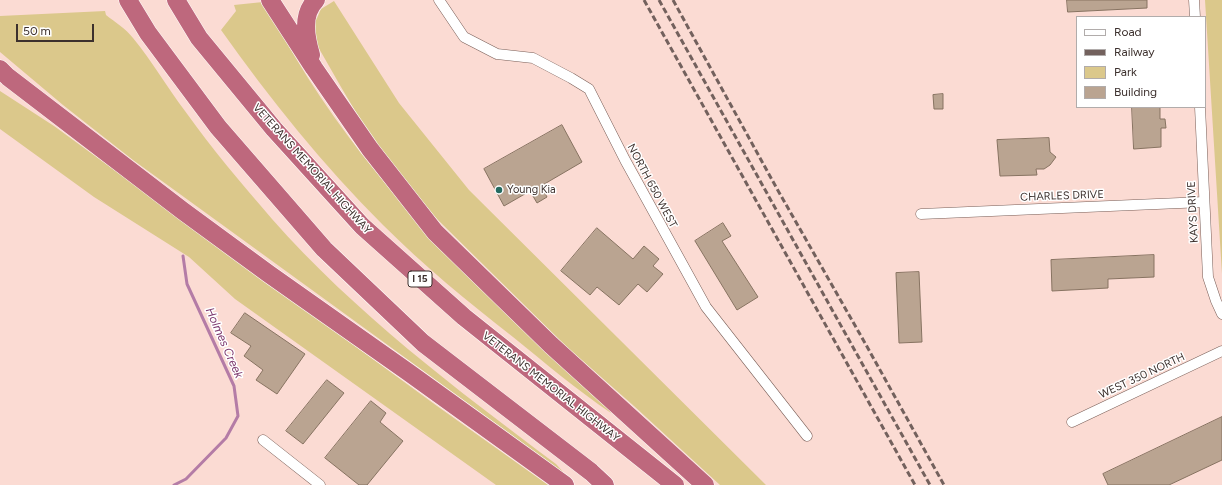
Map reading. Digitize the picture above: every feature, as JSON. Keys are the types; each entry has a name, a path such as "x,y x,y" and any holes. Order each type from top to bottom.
{"highway":[{"path":"128,0 148,33 218,127 324,249 423,344 605,485"},
{"name":"VETERANS MEMORIAL HIGHWAY","path":"176,0 199,38 274,129 362,226 464,317 675,485"},
{"path":"270,0 314,68 370,149 435,232 551,345 705,485"},
{"path":"314,68 306,35 306,23 312,4 316,0"},
{"path":"3,73 183,211 565,485"}],"street":[{"name":"NORTH 650 WEST","path":"439,0 464,37 497,54 533,58 589,89 625,160 706,307 807,436"},
{"path":"1194,0 1195,16"},
{"name":"KAYS DRIVE","path":"1200,108 1208,277 1216,302 1222,314"},
{"name":"CHARLES DRIVE","path":"921,214 1204,202"},
{"name":"WEST 350 NORTH","path":"1072,422 1222,351"},
{"path":"263,440 320,485"}],"green space":[{"path":"1205,0 1222,0 1222,274 1206,16"},
{"path":"334,1 399,103 469,190 766,485 720,485 567,347 437,219 370,136 313,38 314,17 317,18 321,9"},
{"path":"263,2 296,59 321,97 347,135 390,189 420,223 608,407 611,413 561,376 430,269 383,225 318,155 278,106 221,30 236,11 234,5"},
{"path":"105,11 106,15 133,38 216,153 272,219 304,253 337,286 408,349 556,464 564,473 133,160 63,105 0,52 0,16"},
{"path":"0,91 54,126 437,406 548,485 496,485 235,299 189,257 94,197 0,129"}],"building":[{"path":"1067,0 1147,0 1147,8 1068,12"},
{"path":"943,94 943,109 934,109 933,95"},
{"path":"1132,108 1160,108 1160,119 1165,119 1166,128 1161,128 1161,147 1134,149"},
{"path":"562,125 582,162 541,186 547,197 537,203 530,191 504,206 484,169"},
{"path":"1049,138 1050,152 1056,157 1050,165 1044,169 1036,169 1037,175 1000,176 997,140"},
{"path":"723,223 731,236 722,241 758,297 737,310 695,241"},
{"path":"597,228 633,259 644,246 659,259 653,266 663,274 647,292 638,284 619,305 597,287 590,295 561,271"},
{"path":"1154,255 1154,277 1108,279 1108,288 1052,291 1051,260"},
{"path":"919,272 922,342 899,343 896,273"},
{"path":"245,313 305,354 277,394 256,380 263,370 244,356 251,346 231,333"},
{"path":"327,380 344,393 303,444 286,431"},
{"path":"371,401 386,413 380,422 403,441 367,485 359,485 325,458"},
{"path":"1222,417 1222,460 1169,485 1108,485 1103,474"}],"waterway":[{"name":"Holmes Creek","path":"174,485 186,479 226,438 238,416 234,386 187,284 183,256"}],"railway":[{"path":"644,0 915,485"},
{"path":"659,0 930,485"},
{"path":"673,0 776,187 944,485"}],"place":[{"name":"Young Kia","path":"499,190"}]}
